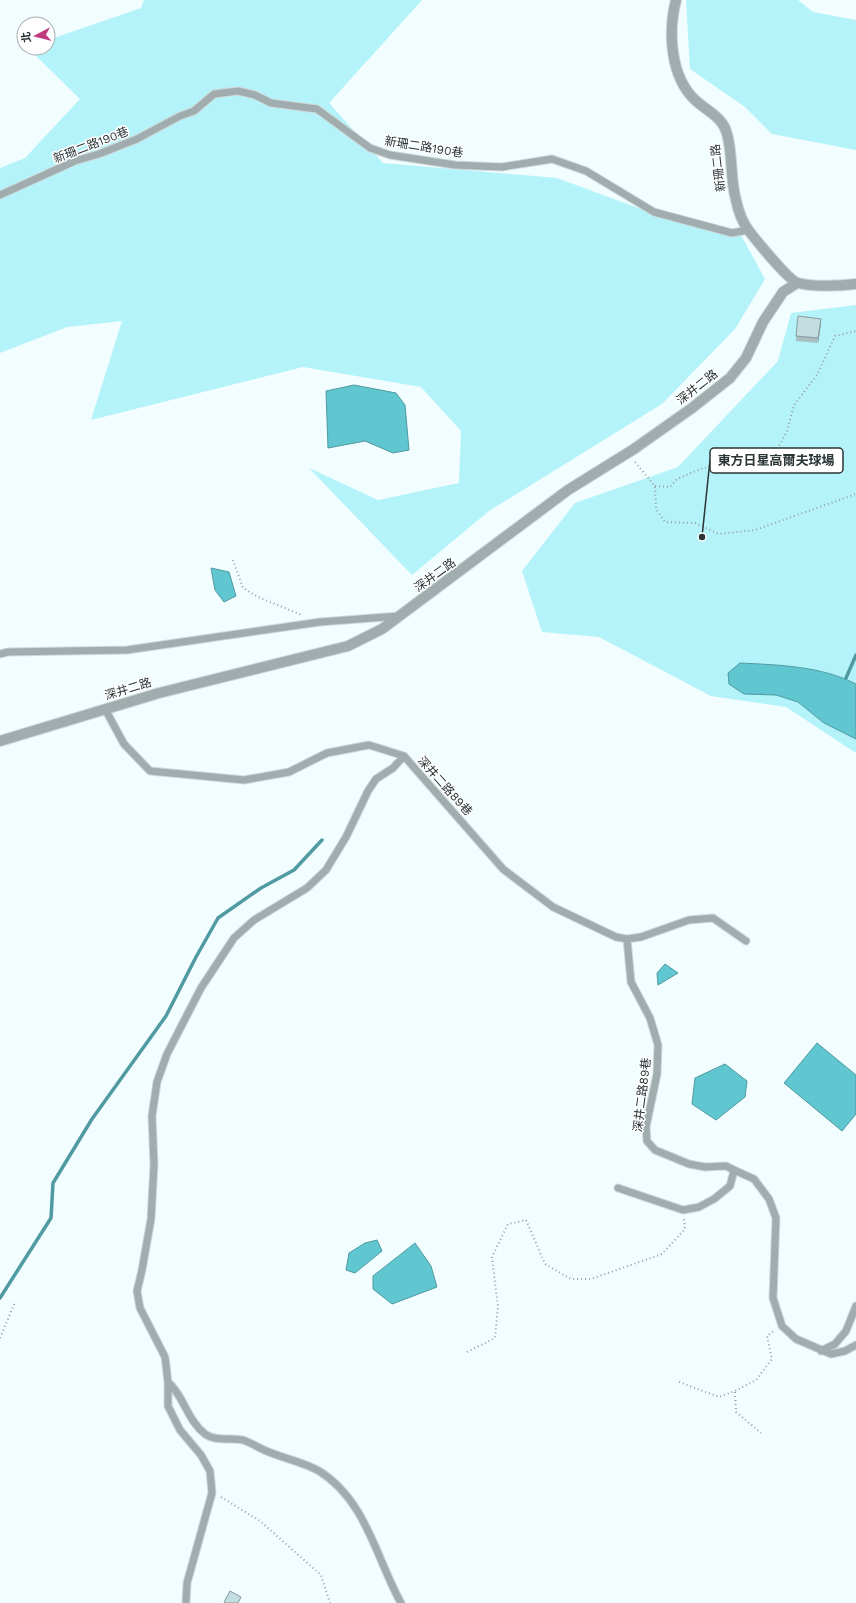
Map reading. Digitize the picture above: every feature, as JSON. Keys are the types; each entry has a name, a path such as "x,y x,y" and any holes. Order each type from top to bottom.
{"street":[{"name":"新珊二路","path":"676,0 673,15 673,34 677,71 684,87 695,100 719,118 727,134 730,173 736,201 748,230 782,269 797,283"},
{"path":"797,283 823,285 856,284"},
{"name":"深井二路","path":"0,741 159,693 348,646 382,629 402,616 568,490 627,453 692,408 730,378 746,358 763,322 783,292 797,283"}],"lane":[{"name":"新珊二路190巷","path":"0,195 75,161 99,154 137,139 180,116 194,111 214,94 238,91 255,95 271,104 317,109 370,148 390,155 455,165 502,167 552,159 586,171 654,212 732,233 748,230"},
{"path":"0,654 8,652 127,650 320,622 402,616"},
{"name":"深井二路89巷","path":"105,709 124,744 150,771 244,780 289,772 327,753 369,745 404,756 503,869 553,907 616,937 627,939 631,982 650,1018 658,1045 657,1074 646,1127 647,1141 655,1150 688,1164 705,1167 726,1166 754,1179 769,1199 776,1218 773,1298 782,1326"},
{"path":"186,1603 187,1583 212,1493 210,1471 201,1455 180,1430 168,1406 168,1382 165,1357 140,1308 137,1291 151,1219 154,1165 152,1116 157,1082 167,1054 201,988 234,938 254,920 307,888 326,870 346,837 368,791 376,779 393,768 404,756"},
{"path":"627,939 641,936 689,920 713,918 746,941"},
{"path":"618,1188 683,1210 699,1207 714,1199 730,1186 734,1170"},
{"path":"820,1350 836,1344 846,1331 856,1306"},
{"path":"782,1326 796,1339 831,1354 845,1351 856,1345"},
{"path":"168,1382 175,1388 190,1417 204,1434 214,1438 243,1440 273,1454 301,1463 319,1471 342,1489 367,1526 401,1603"}],"path":[{"path":"655,486 670,487 677,480 703,468 737,466 777,450 787,431 794,405 817,375 835,336 856,331"},
{"path":"627,453 655,486 656,509 665,522 695,523 719,534 755,530 856,494"},
{"path":"233,560 243,588 258,597 320,622"},
{"path":"467,1352 495,1338 498,1307 492,1257 508,1224 526,1220 545,1264 571,1279 591,1279 662,1254 685,1229 683,1210"},
{"path":"0,1338 15,1302"},
{"path":"679,1382 719,1397 735,1392 756,1380 772,1360 767,1336 782,1326"},
{"path":"735,1392 736,1412 761,1433"},
{"path":"212,1493 260,1521 321,1575 330,1603"}],"shaded area":[{"path":"144,0 422,0 329,103 383,163 557,178 676,222 741,235 765,279 735,329 662,404 489,511 412,575 309,468 378,500 459,483 461,431 421,387 303,367 91,420 122,321 67,327 0,353 0,168 25,158 80,99 36,56 56,56 56,37 141,8"},
{"path":"686,0 798,0 813,12 856,20 856,150 772,134 745,107 690,69"},
{"path":"856,305 856,753 786,707 711,696 599,637 542,632 522,571 575,503 678,467 778,361 791,313"},
{"path":"354,385 396,393 405,405 409,450 393,453 365,441 328,448 326,391"},
{"path":"211,568 229,572 236,596 224,602 215,590"},
{"path":"740,663 785,666 814,670 829,673 856,684 856,739 824,723 798,702 776,695 744,694 729,684 728,673"},
{"path":"665,964 678,973 658,985 657,973"},
{"path":"817,1043 856,1075 856,1114 842,1131 784,1083"},
{"path":"725,1064 747,1081 745,1097 716,1120 692,1104 695,1078"},
{"path":"377,1240 382,1251 355,1273 346,1270 349,1253 365,1243"},
{"path":"415,1243 431,1266 437,1287 392,1304 373,1289 373,1276"}],"building":[{"path":"798,316 821,319 818,338 796,336"},
{"path":"230,1591 241,1597 238,1603 224,1602"}],"waterway":[{"path":"846,678 856,655"},
{"path":"0,1298 51,1218 53,1183 92,1119 166,1016 218,918 261,888 294,870 322,840"}],"place":[{"name":"東方日星高爾夫球場","path":"702,537"}]}
